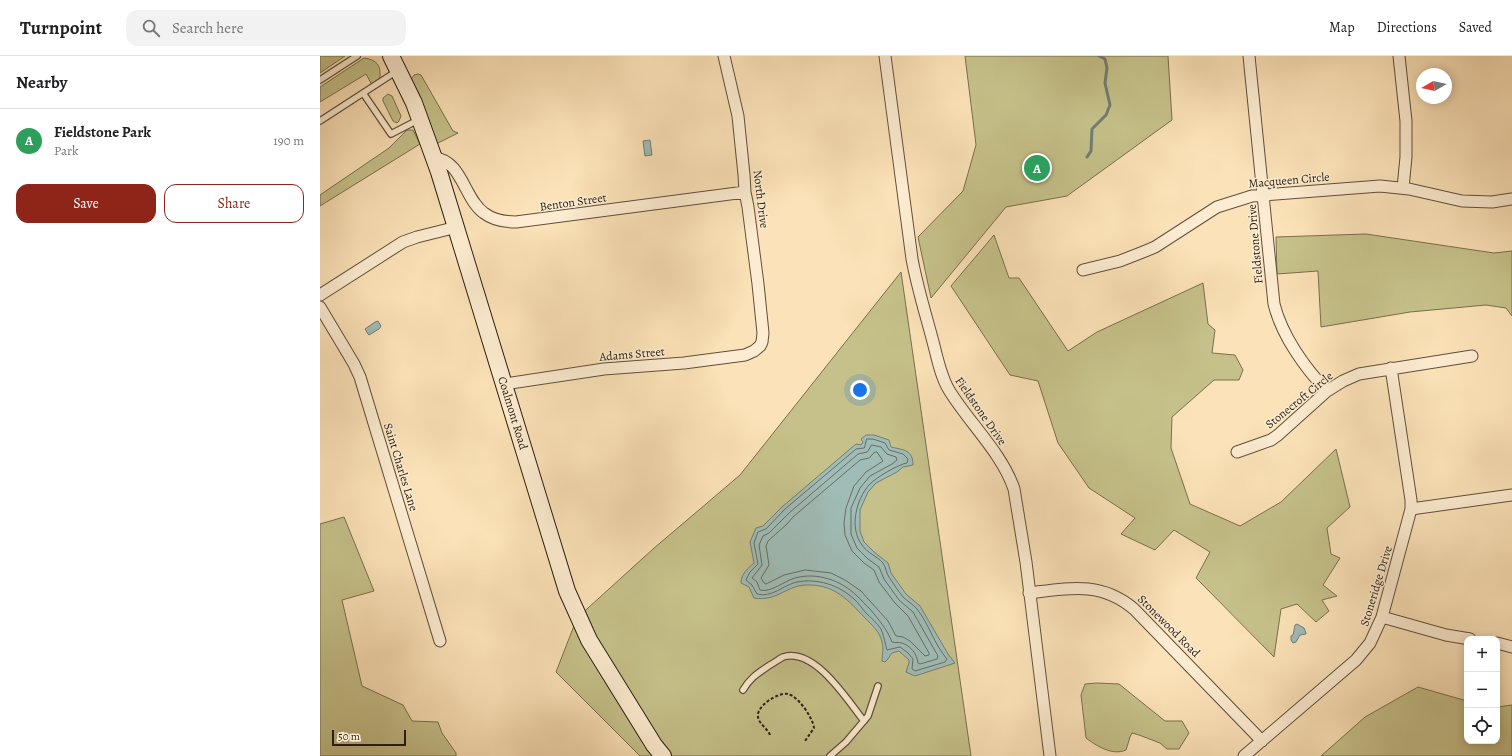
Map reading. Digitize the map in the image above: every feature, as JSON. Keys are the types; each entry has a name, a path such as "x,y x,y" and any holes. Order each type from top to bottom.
{"street":[{"name":"North Drive","path":"724,56 738,116 745,192 759,291 763,333 760,346"},
{"name":"Fieldstone Drive","path":"885,56 912,259 918,288 938,361 948,388 1003,465 1011,480 1017,503 1050,756"},
{"name":"Fieldstone Drive","path":"1249,56 1264,195 1272,291 1278,317 1281,327 1294,348 1319,383 1327,391"},
{"path":"1399,56 1406,121 1406,157 1403,188"},
{"name":"Coalmont Road","path":"395,63 420,119 457,227 561,572 576,612 589,640 611,677 654,745 663,756"},
{"name":"Benton Street","path":"434,158 445,160 450,164 473,202 484,214 506,222 516,222 745,192"},
{"name":"Macqueen Circle","path":"1083,270 1120,261 1155,247 1192,221 1217,207 1242,198 1369,186 1403,188 1462,201 1492,202 1512,199"},
{"path":"320,295 403,242 457,227"},
{"name":"Saint Charles Lane","path":"320,308 354,364 360,378 440,641"},
{"name":"Adams Street","path":"505,384 604,369 684,363 746,355 754,352 760,346"},
{"name":"Stonecroft Circle","path":"1237,452 1270,440 1278,435 1327,391 1342,381 1359,374 1472,356"},
{"name":"Stoneridge Drive","path":"1244,756 1356,660 1370,643 1382,617 1412,509 1391,368"},
{"path":"1412,509 1512,495"},
{"name":"Stonewood Road","path":"1029,593 1083,588 1102,591 1124,601 1162,637 1262,741"},
{"path":"1382,617 1446,635 1464,638"},
{"path":"1500,644 1512,646"}],"lane":[{"path":"320,80 357,56"},
{"path":"320,121 363,93 395,63"},
{"path":"363,93 391,134 420,119"},
{"path":"743,690 750,678 783,657 800,658 817,665 864,721"},
{"path":"830,756 846,742 868,716 878,686"}],"path":[{"path":"770,736 759,720 758,713 762,706 770,699 782,694 789,694 812,719 814,728 805,741"}],"shaded area":[{"path":"320,56 345,56 320,73"},
{"path":"965,56 1168,56 1172,120 1067,196 1006,207 931,298 918,237 963,191 976,145"},
{"path":"364,58 372,60 379,66 380,78 372,85 366,74 320,102 320,87"},
{"path":"414,75 421,75 453,131 458,133 434,145 411,79"},
{"path":"388,94 392,96 401,116 397,123 393,121 383,101 383,98"},
{"path":"407,130 413,130 420,144 320,206 320,195 389,148"},
{"path":"1366,234 1494,253 1512,251 1512,316 1506,308 1486,305 1410,312 1321,327 1318,271 1277,274 1276,237"},
{"path":"994,235 1009,278 1019,278 1068,351 1097,332 1203,283 1208,324 1215,330 1212,353 1235,355 1243,370 1239,380 1214,380 1172,417 1171,448 1190,504 1240,526 1281,502 1336,449 1350,507 1327,528 1331,554 1340,558 1323,585 1337,596 1322,600 1329,611 1316,622 1297,604 1281,609 1274,657 1196,578 1210,552 1174,530 1155,550 1121,534 1135,518 1089,488 1058,443 1038,381 1010,375 951,286"},
{"path":"901,272 971,756 640,756 556,672 577,618 653,549 740,475"},
{"path":"344,517 374,591 342,600 362,686 403,705 412,721 438,722 442,733 456,753 456,756 320,756 320,524"},
{"path":"1085,684 1119,684 1165,721 1182,721 1189,733 1179,749 1167,749 1160,743 1132,733 1126,750 1115,752 1105,749 1086,738 1081,695"},
{"path":"1418,687 1464,700 1464,744 1500,744 1500,707 1512,705 1512,756 1321,756 1365,717"}],"water":[{"path":"650,140 652,155 645,156 643,141"},
{"path":"378,321 381,326 369,335 365,329"},
{"path":"866,435 874,435 889,440 891,447 904,450 911,456 913,465 903,467 897,472 876,483 868,492 860,510 860,531 864,542 888,563 891,573 906,594 920,606 948,654 955,663 915,676 906,672 909,660 899,651 892,653 885,662 882,661 883,644 878,632 853,605 834,591 818,586 801,585 770,598 762,599 754,598 749,587 741,583 747,569 754,563 750,542 756,528 763,526 782,507 856,444 861,445 863,442 861,439"},
{"path":"1297,624 1304,628 1306,634 1300,635 1296,642 1293,643 1291,636 1293,635 1295,625"}],"waterway":[{"path":"1087,157 1091,151 1092,129 1106,115 1110,105 1105,83 1107,68 1105,59 1099,56"}],"place":[{"name":"Fieldstone Park","path":"1037,168"}]}
